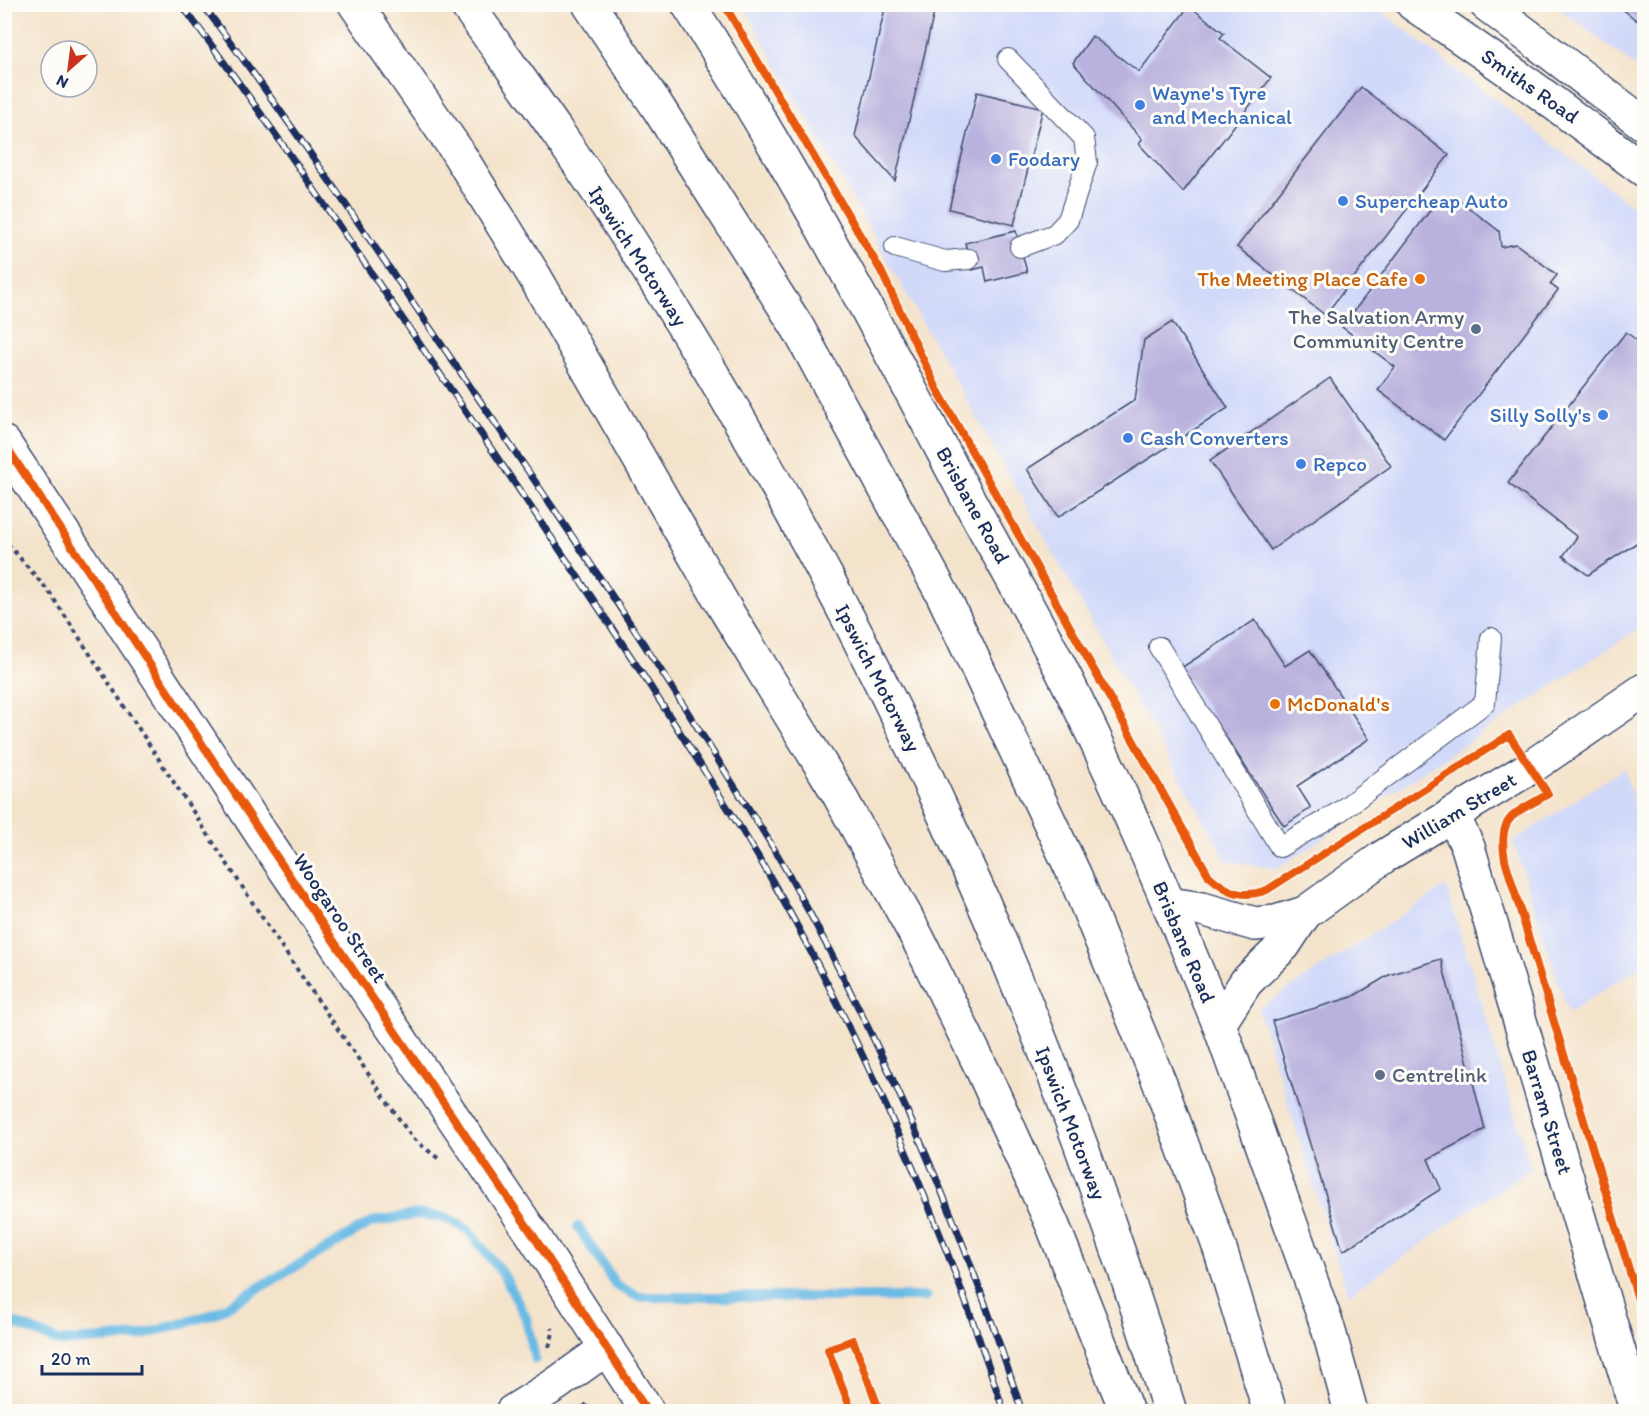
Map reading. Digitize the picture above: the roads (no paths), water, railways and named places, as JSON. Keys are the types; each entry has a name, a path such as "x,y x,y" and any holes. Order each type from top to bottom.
{"main road":[{"path":"355,4 455,148 535,277 726,610 838,793 912,929 983,1071 1053,1226 1127,1412"},
{"name":"Ipswich Motorway","path":"466,4 582,167 715,378 813,550 921,763 1008,961 1083,1148 1142,1320 1170,1412"},
{"path":"589,4 657,106 798,328 943,595 1075,876 1160,1083 1220,1249 1270,1412"},
{"name":"Brisbane Road","path":"688,4 798,186 860,295 1059,664 1096,741 1169,904 1219,1024 1324,1317 1351,1412"},
{"name":"Smiths Road","path":"1413,4 1547,98 1644,170"},
{"name":"Smiths Road","path":"1486,4 1644,124"},
{"name":"Woogaroo Street","path":"4,443 358,979 531,1232 648,1412"},
{"name":"William Street","path":"1169,904 1202,909 1255,924 1276,922 1305,913 1383,857 1531,767 1644,690"},
{"name":"Barram Street","path":"1452,814 1468,847 1637,1412"},
{"name":"William Street","path":"1219,1024 1246,982 1284,945 1305,913"},
{"path":"512,1412 607,1348"}],"lane":[{"path":"1008,59 1084,138 1088,162 1068,220 1055,234 1020,247"},
{"path":"896,247 945,261 969,259"},
{"path":"1159,647 1280,847 1339,812 1485,703 1491,638"}],"waterway":[{"path":"4,1319 60,1342 139,1336 214,1314 372,1222 419,1214 448,1218 468,1230 503,1274 526,1318 535,1359"},
{"path":"578,1227 616,1285 639,1297 926,1297"}],"railway":[{"path":"181,4 293,159 591,596 766,870 841,1011 902,1142 956,1276 1004,1412"},
{"path":"202,4 311,154 575,541 664,675 782,863 858,1006 919,1138 974,1274 1022,1412"}],"place":[{"name":"Wayne's Tyre and Mechanical","path":"1140,105"},
{"name":"Foodary","path":"996,159"},
{"name":"Supercheap Auto","path":"1343,201"},
{"name":"The Meeting Place Cafe","path":"1420,279"},
{"name":"The Salvation Army Community Centre","path":"1476,329"},
{"name":"Silly Solly's","path":"1603,415"},
{"name":"Cash Converters","path":"1128,438"},
{"name":"Repco","path":"1301,464"},
{"name":"McDonald's","path":"1275,704"},
{"name":"Centrelink","path":"1380,1075"}]}
